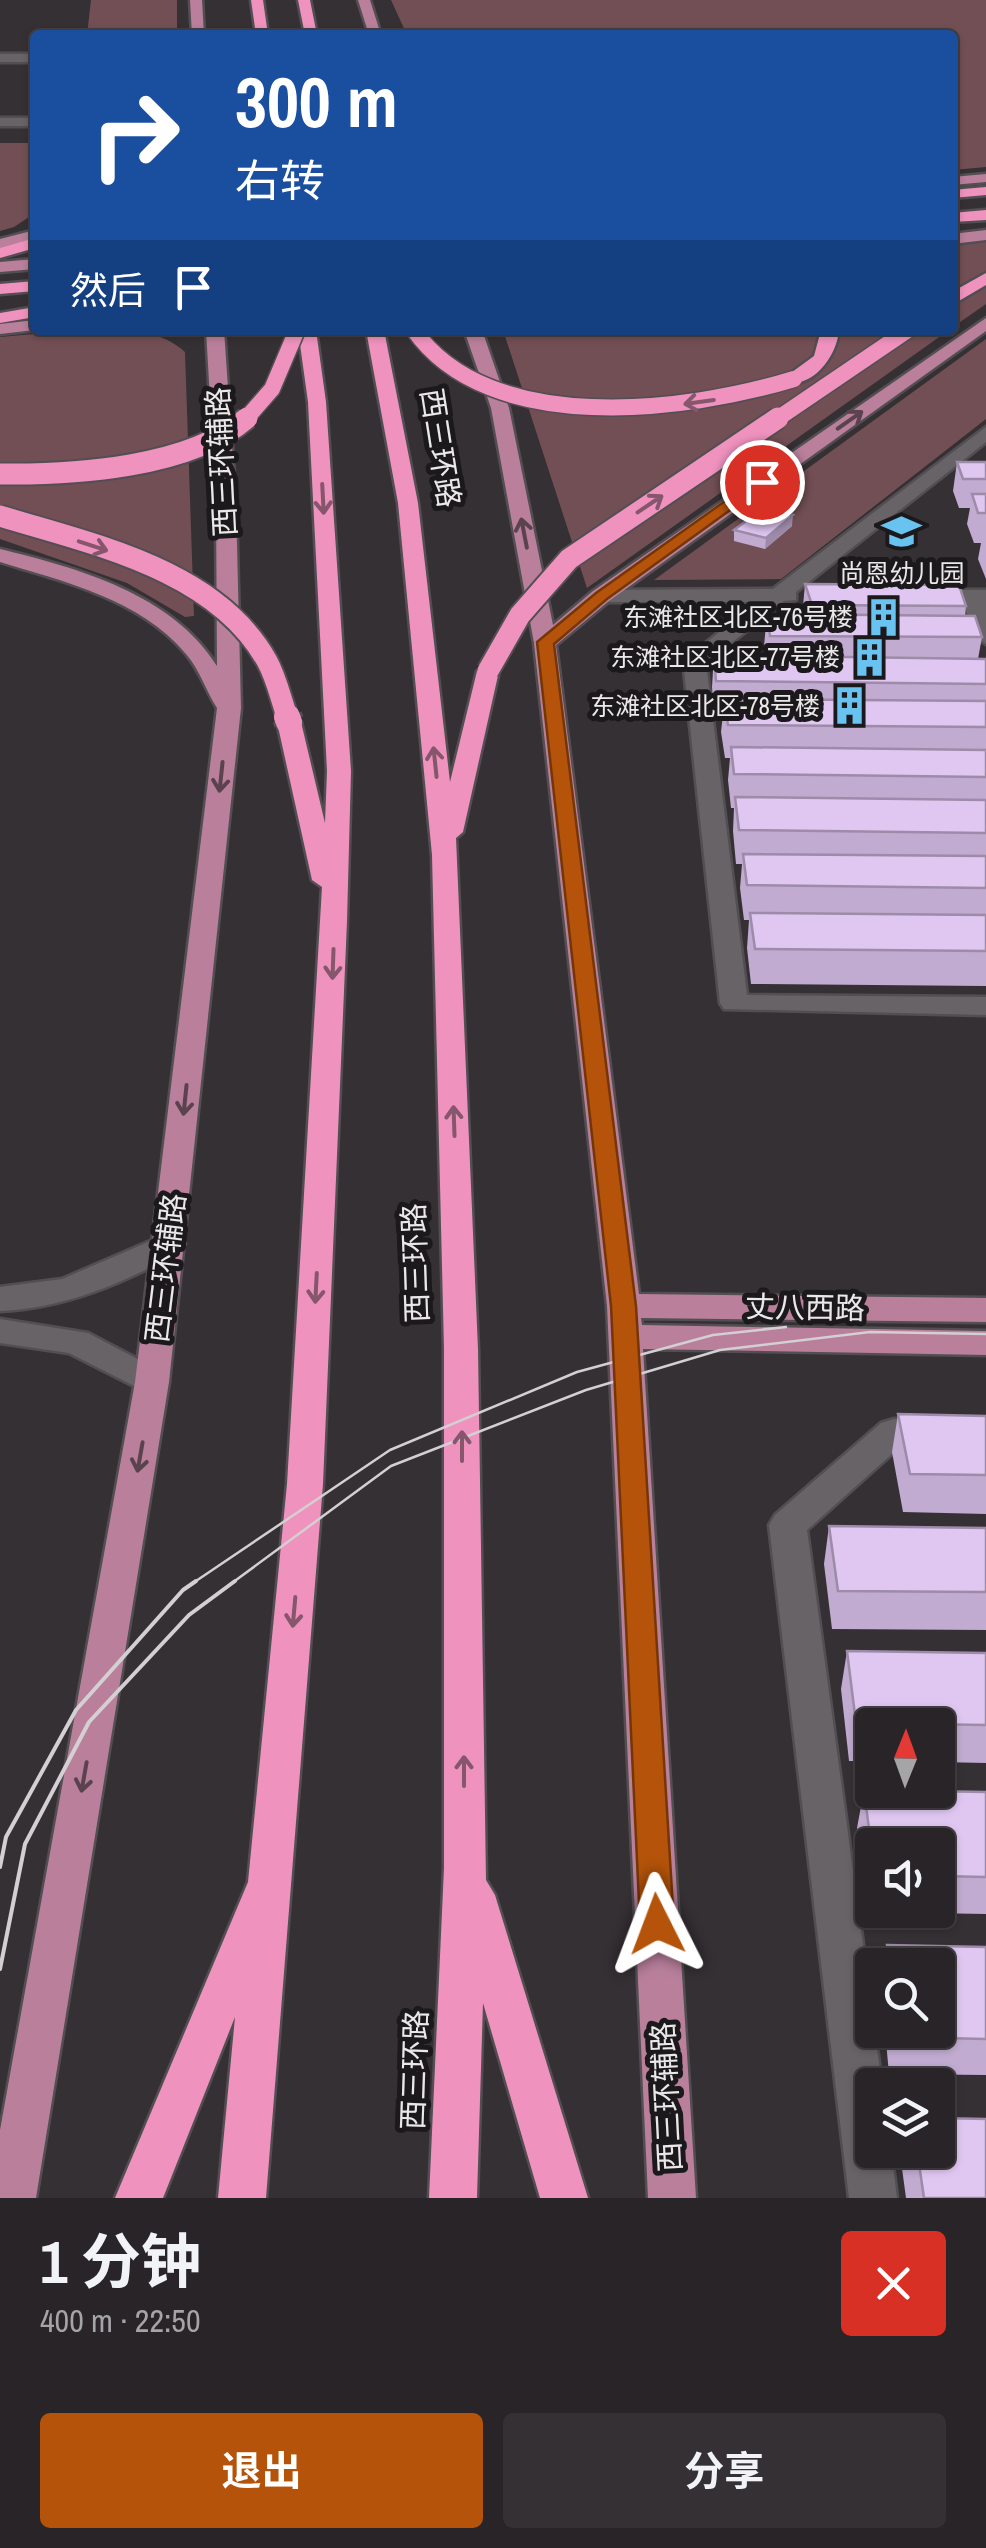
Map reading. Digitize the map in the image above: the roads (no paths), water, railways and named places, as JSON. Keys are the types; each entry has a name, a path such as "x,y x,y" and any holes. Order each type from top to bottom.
{"highway":[{"path":"257,0 261,30"},
{"path":"304,0 310,30"},
{"path":"958,197 986,195"},
{"path":"958,217 986,215"},
{"path":"0,253 30,245"},
{"path":"958,296 986,278"},
{"path":"0,289 30,286"},
{"path":"0,310 30,310"},
{"path":"0,318 30,311"},
{"path":"0,474 34,476 144,461 188,449 232,428 258,410 270,394 295,335"},
{"path":"242,2198 306,1464 334,921 339,771 317,402 308,335"},
{"name":"西三环路","path":"375,335 408,503 445,854 461,1349 465,1868 454,2198"},
{"path":"418,335 436,358 478,382 541,399 645,406 728,398 794,379 814,366 827,350 829,335"},
{"path":"445,854 488,671 520,615 569,559 901,335"},
{"path":"0,516 142,562 191,587 240,623 267,660 289,722 334,921"},
{"path":"140,2198 273,1866"},
{"path":"465,1868 564,2198"}],"main road":[{"path":"196,0 198,30"},
{"path":"364,0 373,30"},
{"path":"958,180 986,178"},
{"path":"0,244 30,236"},
{"path":"958,238 986,236"},
{"path":"0,267 30,264"},
{"path":"545,642 602,596 986,324"},
{"path":"0,328 30,325"},
{"name":"西三环辅路","path":"12,2198 152,1382 229,708 226,504 215,335"},
{"name":"西三环辅路","path":"475,335 500,408 545,642 624,1322 672,2198"},
{"path":"0,555 89,584 146,609 194,649 229,708"},
{"name":"丈八西路","path":"624,1322 986,1310"},
{"name":"丈八西路","path":"624,1322 986,1343"}],"street":[{"path":"0,58 30,58"},
{"path":"0,122 30,122"},
{"path":"986,433 694,662 734,1003 986,1006"},
{"path":"602,596 822,595"},
{"path":"897,596 979,596 986,636"},
{"path":"0,1299 34,1300 104,1279 169,1244"},
{"path":"0,1331 76,1342 152,1382"},
{"path":"873,2198 788,1525 894,1432 986,1434"}],"tram line":[{"path":"193,1583 390,1450 577,1372 713,1335 786,1327"},
{"path":"232,1583 391,1466 586,1390 720,1350 870,1332 986,1334"},
{"path":"0,1867 6,1837 76,1710 183,1590 196,1581"},
{"path":"0,1969 25,1844 89,1722 189,1615 235,1581"}],"place":[{"name":"尚恩幼儿园","path":"902,532"},
{"name":"东滩社区北区-76号楼","path":"883,617"},
{"name":"东滩社区北区-77号楼","path":"870,657"},
{"name":"东滩社区北区-78号楼","path":"850,706"}]}
